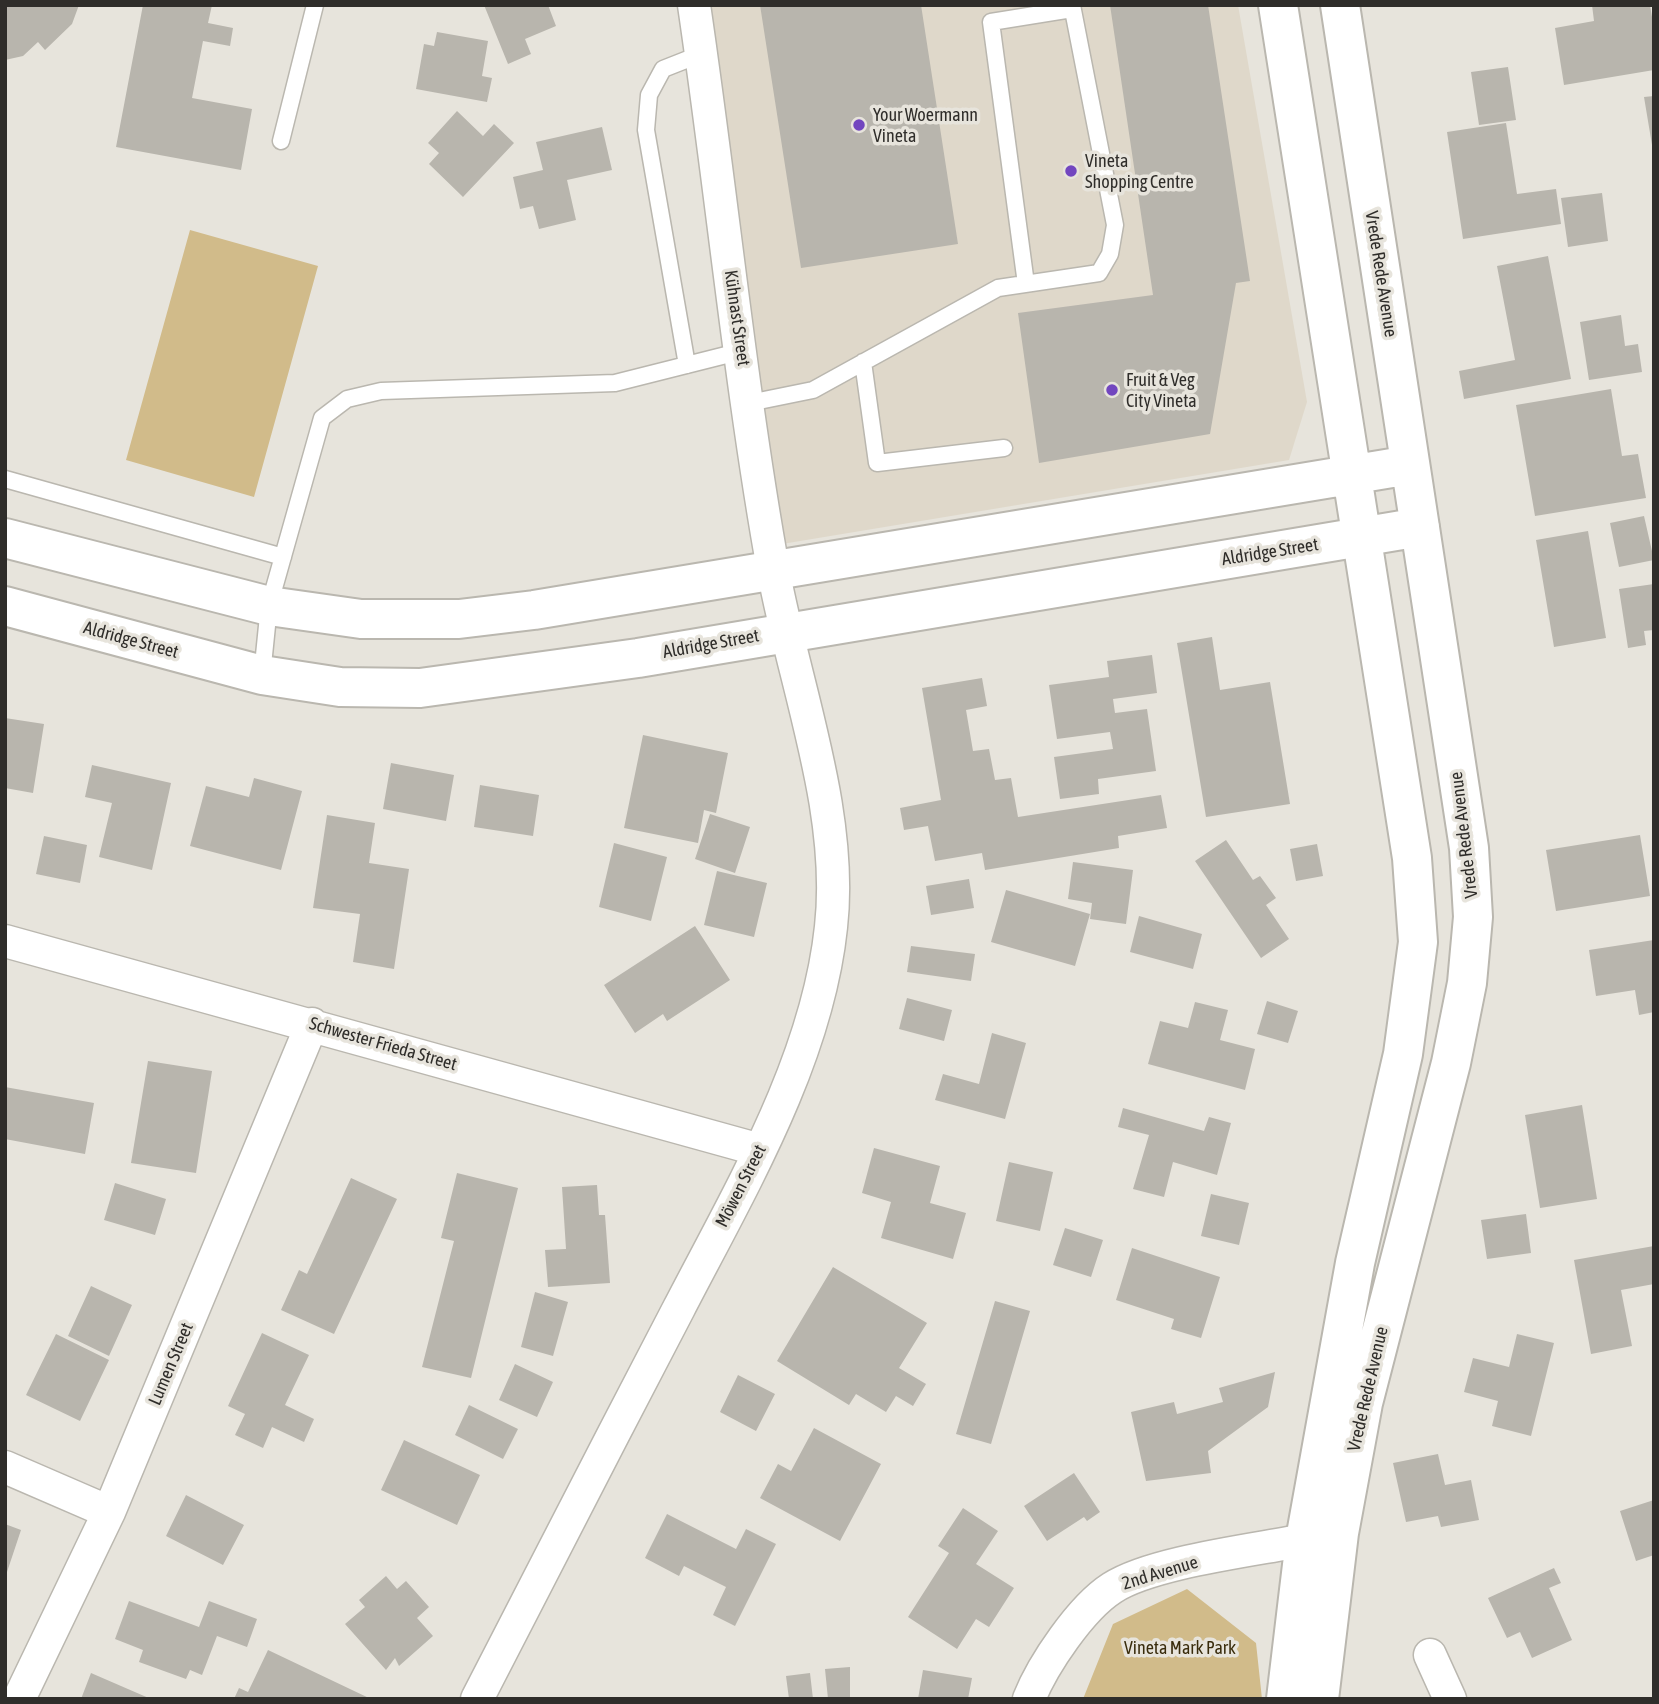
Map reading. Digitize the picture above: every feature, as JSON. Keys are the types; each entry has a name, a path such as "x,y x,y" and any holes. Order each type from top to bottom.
{"street":[{"name":"Kühnast Street","path":"694,5 773,570 785,631"},
{"name":"Vrede Rede Avenue","path":"1278,5 1413,872 1418,942 1404,1054 1355,1263 1304,1540 1286,1699"},
{"name":"Vrede Rede Avenue","path":"1319,1699 1339,1533 1363,1403 1451,1063 1467,983 1474,917 1469,848 1340,5"},
{"path":"5,538 269,606 362,619 459,619 1410,465"},
{"name":"Aldridge Street","path":"5,606 262,675 340,687 420,688 638,658 785,631 1420,527"},
{"name":"Möwen Street","path":"477,1699 760,1150 804,1041 822,983 832,924 832,857 823,792 785,631"},
{"name":"Schwester Frieda Street","path":"5,942 312,1024 760,1150"},
{"name":"Lumen Street","path":"19,1699 109,1512 312,1024"},
{"path":"1404,1054 1451,1063"},
{"path":"5,1467 109,1512"},
{"name":"2nd Avenue","path":"1029,1699 1078,1621 1112,1587 1129,1579 1189,1562 1304,1540"},
{"path":"1430,1655 1450,1699"}],"lane":[{"path":"281,141 316,5"},
{"path":"749,404 813,390 998,288 1026,284 1099,273 1111,244 1115,225 1072,7 990,22 1026,284"},
{"path":"687,365 646,130 649,95 663,69 701,54"},
{"path":"262,675 269,606 322,418 347,399 381,391 615,383 742,351"},
{"path":"863,362 877,463 1004,448"},
{"path":"5,479 282,557"}],"shaded area":[{"path":"694,5 1238,5 1307,402 1289,460 770,546"}],"green space":[{"path":"190,230 318,266 254,497 126,460"},
{"name":"Vineta Mark Park","path":"1187,1589 1256,1643 1262,1699 1083,1699 1113,1624"}],"building":[{"path":"5,5 79,5 72,24 45,50 38,42 23,56 5,60"},
{"path":"143,5 212,5 208,23 233,28 230,46 203,41 192,98 252,109 241,170 116,147"},
{"path":"484,5 548,5 556,26 525,39 531,54 508,64"},
{"name":"Your Woermann Vineta","path":"760,5 921,5 958,244 801,268"},
{"path":"1110,5 1208,5 1250,281 1236,283 1210,434 1039,463 1018,313 1153,295"},
{"path":"1592,5 1650,5 1654,29 1654,70 1564,85 1555,28 1594,21"},
{"path":"437,32 488,41 482,76 492,78 487,102 416,89 424,44 434,46"},
{"path":"1508,67 1516,120 1479,125 1471,72"},
{"path":"1654,96 1654,145 1652,145 1644,97"},
{"path":"457,111 483,136 494,124 514,143 463,197 429,164 439,153 428,143"},
{"path":"1506,123 1517,194 1556,189 1561,224 1463,239 1447,132"},
{"path":"602,127 612,170 567,180 576,220 539,229 533,206 520,209 513,177 543,170 536,142"},
{"path":"1602,193 1608,241 1568,247 1561,198"},
{"path":"1548,256 1571,379 1464,399 1459,371 1515,360 1497,266"},
{"path":"1621,315 1625,346 1638,344 1642,372 1589,380 1580,322"},
{"path":"1611,389 1622,456 1638,454 1646,498 1535,516 1516,405"},
{"path":"1644,516 1654,560 1619,567 1610,523"},
{"path":"1588,531 1606,638 1554,647 1536,540"},
{"path":"1654,584 1654,630 1644,631 1646,645 1628,648 1619,589"},
{"path":"1212,637 1220,690 1270,682 1290,804 1206,817 1177,643"},
{"path":"1152,655 1157,693 1113,699 1115,713 1147,709 1156,771 1098,779 1099,794 1060,799 1054,757 1113,749 1110,732 1057,739 1049,685 1109,677 1107,661"},
{"path":"982,678 987,706 966,710 973,751 989,749 995,780 1011,778 1018,817 1161,795 1167,828 1118,836 1119,848 985,870 982,853 935,861 928,826 904,830 900,808 941,800 922,688"},
{"path":"5,718 44,724 33,793 5,788"},
{"path":"643,735 728,753 716,813 704,810 698,843 624,828"},
{"path":"391,763 454,775 446,821 383,809"},
{"path":"92,765 171,783 152,870 99,857 112,803 85,797"},
{"path":"254,778 302,791 281,870 190,846 206,786 249,797"},
{"path":"480,785 539,795 533,836 474,827"},
{"path":"710,814 750,827 735,873 695,859"},
{"path":"327,815 375,823 369,863 409,869 394,969 353,962 360,914 313,908"},
{"path":"1640,835 1650,896 1556,911 1546,850"},
{"path":"44,836 87,845 80,883 36,874"},
{"path":"1226,840 1253,880 1260,876 1276,898 1266,905 1289,939 1261,958 1195,861"},
{"path":"614,843 667,857 651,921 599,907"},
{"path":"1317,844 1323,876 1296,881 1290,849"},
{"path":"1073,862 1133,870 1126,924 1090,919 1092,903 1068,899"},
{"path":"717,871 767,883 754,937 704,925"},
{"path":"969,879 974,908 931,915 926,886"},
{"path":"1006,890 1090,914 1075,966 991,942"},
{"path":"1139,916 1202,934 1193,969 1130,952"},
{"path":"695,926 730,980 667,1021 663,1014 635,1033 604,985"},
{"path":"1654,940 1654,1012 1639,1015 1635,990 1596,996 1589,950"},
{"path":"911,946 975,954 971,981 907,972"},
{"path":"907,998 952,1010 944,1041 899,1029"},
{"path":"1267,1001 1298,1011 1288,1043 1257,1034"},
{"path":"1195,1002 1228,1010 1220,1040 1255,1049 1245,1090 1148,1064 1160,1021 1188,1028"},
{"path":"992,1033 1026,1043 1005,1119 935,1100 943,1074 979,1084"},
{"path":"148,1061 212,1071 196,1173 131,1163"},
{"path":"5,1087 94,1103 85,1154 5,1139"},
{"path":"1582,1105 1597,1199 1540,1208 1525,1115"},
{"path":"1123,1108 1204,1131 1209,1117 1231,1123 1217,1175 1173,1162 1164,1197 1133,1189 1149,1135 1118,1127"},
{"path":"874,1148 940,1166 930,1203 966,1213 953,1259 881,1238 891,1202 862,1193"},
{"path":"1009,1162 1053,1172 1040,1231 996,1221"},
{"path":"457,1173 518,1188 471,1378 422,1367 454,1241 441,1238"},
{"path":"351,1178 397,1199 334,1334 281,1310 299,1270 307,1274"},
{"path":"115,1183 166,1199 155,1235 104,1220"},
{"path":"597,1185 599,1215 605,1215 610,1283 548,1287 545,1250 566,1249 562,1187"},
{"path":"1211,1194 1249,1203 1239,1245 1201,1236"},
{"path":"1526,1214 1531,1253 1487,1259 1481,1220"},
{"path":"1065,1228 1103,1240 1091,1277 1053,1265"},
{"path":"1654,1246 1654,1284 1621,1290 1632,1346 1591,1354 1574,1260"},
{"path":"1132,1248 1220,1277 1201,1338 1171,1329 1174,1319 1116,1300"},
{"path":"833,1267 927,1323 899,1368 926,1384 913,1406 896,1396 886,1412 856,1394 849,1405 777,1361"},
{"path":"91,1286 132,1305 109,1356 68,1336"},
{"path":"535,1292 568,1302 553,1356 521,1347"},
{"path":"995,1301 1030,1311 991,1444 956,1434"},
{"path":"262,1333 309,1355 285,1405 314,1419 304,1442 272,1427 263,1448 235,1435 245,1414 228,1406"},
{"path":"56,1334 109,1360 80,1421 26,1395"},
{"path":"1517,1334 1554,1343 1531,1436 1492,1426 1498,1401 1464,1392 1473,1358 1509,1367"},
{"path":"515,1364 553,1382 537,1417 499,1400"},
{"path":"1275,1372 1268,1407 1208,1451 1211,1473 1146,1481 1131,1412 1174,1402 1177,1414 1223,1402 1219,1388"},
{"path":"738,1375 775,1394 756,1431 720,1412"},
{"path":"469,1405 518,1429 503,1459 455,1435"},
{"path":"814,1428 881,1464 840,1541 760,1498 778,1464 791,1471"},
{"path":"404,1440 480,1475 457,1525 381,1490"},
{"path":"1438,1454 1445,1485 1471,1480 1479,1520 1441,1527 1438,1516 1406,1522 1393,1463"},
{"path":"1074,1473 1100,1512 1087,1521 1084,1517 1047,1541 1024,1506"},
{"path":"186,1495 244,1525 223,1565 166,1536"},
{"path":"1654,1500 1654,1555 1636,1561 1620,1511"},
{"path":"963,1508 998,1531 976,1564 1014,1588 989,1627 976,1619 957,1649 908,1617 949,1553 938,1546"},
{"path":"667,1514 736,1549 746,1529 776,1544 735,1626 713,1615 726,1587 684,1566 679,1576 645,1558"},
{"path":"5,1524 21,1530 6,1575 5,1575"},
{"path":"1554,1568 1561,1583 1549,1588 1572,1640 1532,1658 1520,1632 1507,1638 1488,1598"},
{"path":"386,1576 397,1589 406,1581 429,1607 417,1618 433,1636 399,1666 395,1658 386,1670 345,1624 365,1607 359,1600"},
{"path":"129,1601 199,1627 209,1601 257,1619 247,1647 217,1636 202,1675 190,1670 186,1679 139,1662 143,1650 115,1639"},
{"path":"268,1650 371,1699 234,1699 239,1688 248,1692"},
{"path":"850,1667 850,1699 828,1699 825,1669"},
{"path":"923,1670 972,1678 968,1699 918,1699"},
{"path":"91,1673 151,1699 81,1699"},
{"path":"810,1673 813,1699 789,1699 786,1676"}],"place":[{"name":"Your Woermann Vineta","path":"859,125"},
{"name":"Vineta Shopping Centre","path":"1071,171"},
{"name":"Fruit & Veg City Vineta","path":"1112,390"}]}
